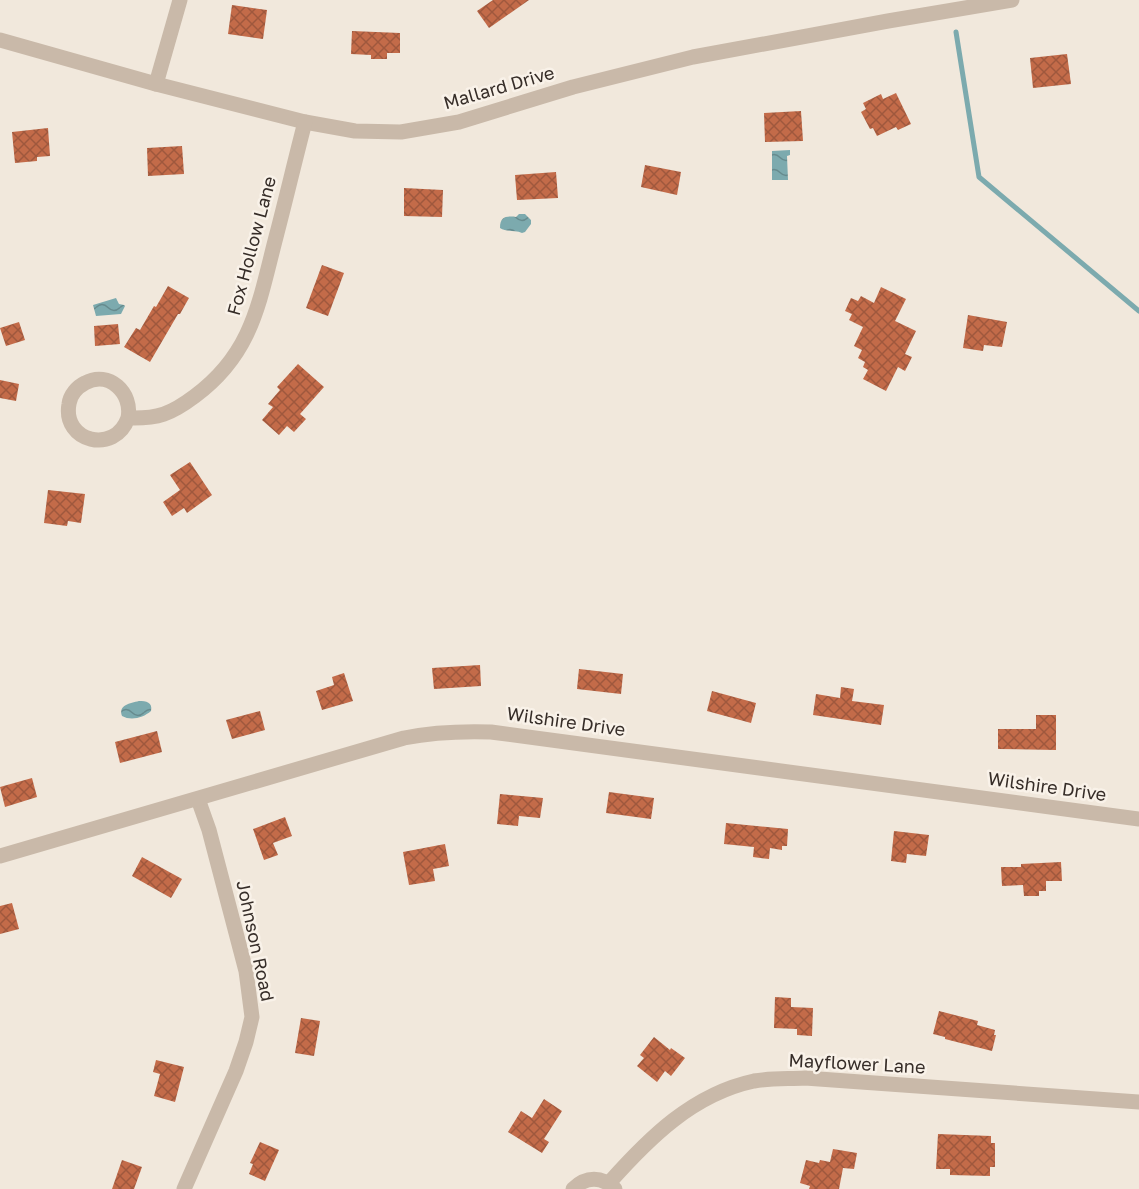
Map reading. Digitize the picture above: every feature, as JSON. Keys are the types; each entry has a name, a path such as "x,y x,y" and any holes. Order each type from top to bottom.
{"street":[{"path":"156,84 180,0"},
{"name":"Mallard Drive","path":"0,40 156,84 305,122 355,131 401,132 459,122 651,66 867,24 1012,0"},
{"name":"Fox Hollow Lane","path":"128,418 158,417 186,402 228,367 246,338 260,297 305,122"},
{"path":"95,380 107,381 117,386 125,395 129,406 128,418 123,429 113,437 90,440 72,425 68,414 69,401 83,383 95,380"},
{"name":"Wilshire Drive","path":"0,856 404,738 451,731 491,732 1139,819"},
{"name":"Johnson Road","path":"184,1189 236,1071 252,1017 246,971 209,830 198,799"},
{"name":"Mayflower Lane","path":"573,1189 582,1182 593,1179 604,1181 612,1186 636,1152 678,1116 713,1094 756,1081 805,1078 1139,1102"}],"water":[{"path":"790,150 790,155 787,156 788,180 772,180 772,151"},
{"path":"519,214 525,214 531,220 525,232 500,228 503,219 516,217"},
{"path":"116,298 119,304 125,306 121,314 96,316 93,305"},
{"path":"139,701 150,704 151,711 137,718 122,716 123,707"}],"building":[{"path":"493,0 529,0 489,28 477,11"},
{"path":"232,5 267,10 263,39 228,34"},
{"path":"352,31 400,33 400,53 387,53 387,59 371,59 371,55 351,54"},
{"path":"1067,54 1071,84 1033,88 1030,58"},
{"path":"896,93 911,124 898,130 896,127 877,136 873,128 870,129 861,112 866,109 863,103 881,94 883,99"},
{"path":"801,111 803,141 765,142 764,113"},
{"path":"48,128 50,156 37,157 37,161 15,163 12,132"},
{"path":"182,146 184,174 148,176 147,148"},
{"path":"645,165 681,172 677,195 641,187"},
{"path":"556,172 558,198 517,200 515,175"},
{"path":"404,188 443,190 442,217 404,216"},
{"path":"322,265 344,273 328,316 306,308"},
{"path":"168,286 189,298 150,362 124,347 136,328 140,330"},
{"path":"881,287 906,299 895,321 916,331 905,354 912,357 905,371 898,367 886,391 863,379 868,370 863,367 865,362 858,358 862,350 854,346 863,327 849,320 852,314 845,311 851,298 858,301 861,296 874,303"},
{"path":"968,315 1007,322 1002,347 984,345 983,351 963,348"},
{"path":"19,322 25,340 6,346 0,328"},
{"path":"118,324 120,344 95,346 94,326"},
{"path":"298,364 324,387 300,414 306,419 294,432 287,426 279,435 262,420 273,407 268,404 280,390 277,387"},
{"path":"0,380 19,384 16,401 0,398"},
{"path":"190,462 212,495 187,513 184,508 172,516 163,502 180,490 170,475"},
{"path":"48,490 85,494 81,523 68,521 67,526 44,523"},
{"path":"480,665 481,686 434,689 432,668"},
{"path":"579,669 623,674 621,694 577,689"},
{"path":"344,673 353,701 322,710 316,691 334,685 332,677"},
{"path":"841,687 854,689 852,701 884,705 881,725 813,715 816,694 840,698"},
{"path":"712,691 756,703 751,723 707,711"},
{"path":"260,711 265,730 232,739 226,720"},
{"path":"1036,715 1056,715 1056,750 998,749 998,729 1036,729"},
{"path":"157,731 162,752 120,763 115,742"},
{"path":"32,778 37,797 5,807 0,787"},
{"path":"609,792 654,798 651,819 606,813"},
{"path":"500,794 543,798 540,818 519,816 518,826 497,824"},
{"path":"285,817 292,836 273,843 278,855 264,860 253,829"},
{"path":"726,823 788,829 787,846 782,846 782,850 770,848 769,859 753,857 754,847 724,844"},
{"path":"894,831 929,835 926,856 907,854 906,863 891,861"},
{"path":"445,844 449,866 433,869 435,881 409,885 403,852"},
{"path":"142,857 182,879 171,898 132,876"},
{"path":"1061,862 1062,881 1046,881 1046,891 1039,891 1039,896 1024,896 1023,885 1002,886 1001,867"},
{"path":"12,903 19,929 0,934 0,906"},
{"path":"775,997 791,998 791,1007 813,1008 812,1036 797,1035 797,1029 774,1028"},
{"path":"939,1011 978,1021 977,1025 995,1030 992,1051 933,1034"},
{"path":"301,1018 320,1021 314,1056 295,1053"},
{"path":"654,1037 685,1058 671,1076 665,1071 657,1082 637,1066 644,1058 640,1055"},
{"path":"156,1060 184,1067 175,1102 154,1096 160,1074 153,1072"},
{"path":"544,1099 562,1111 544,1139 549,1142 542,1153 508,1132 521,1111 532,1118"},
{"path":"938,1134 991,1136 991,1143 995,1143 995,1167 990,1167 990,1176 950,1175 950,1169 936,1169"},
{"path":"260,1142 279,1150 265,1181 249,1174 253,1164 250,1163"},
{"path":"833,1149 857,1153 854,1169 843,1168 839,1189 809,1189 810,1186 800,1183 806,1160 819,1163 820,1160 830,1162"},
{"path":"122,1160 142,1167 134,1189 112,1189"}],"waterway":[{"path":"956,32 979,177 1139,311"}]}
